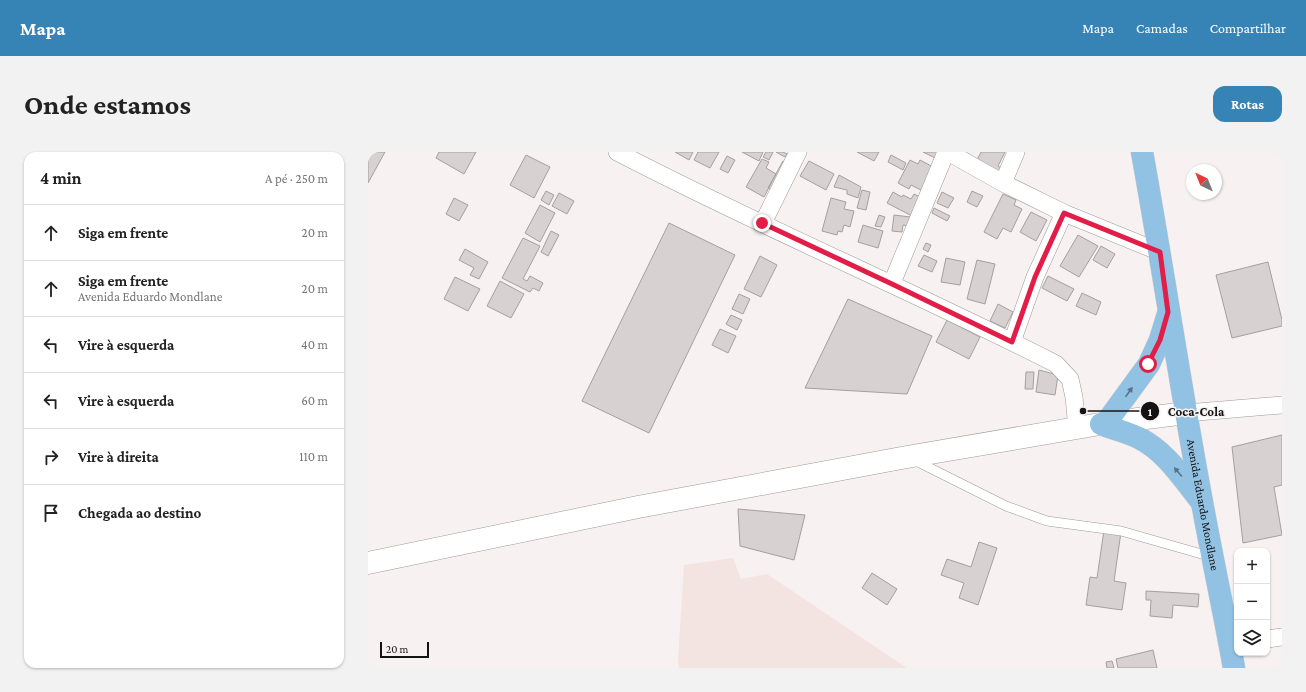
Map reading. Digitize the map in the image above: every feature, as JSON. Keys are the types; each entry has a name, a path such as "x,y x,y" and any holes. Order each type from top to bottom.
{"main road":[{"name":"Avenida Eduardo Mondlane","path":"1142,152 1160,252 1168,312 1202,502 1213,557 1234,645"},
{"path":"1104,424 1148,364 1160,340 1168,312"},
{"path":"368,563 638,506 907,457 1104,424 1186,413"},
{"path":"1104,424 1139,438 1159,451 1178,471 1202,502"},
{"name":"Avenida Eduardo Mondlane","path":"1234,656 1234,668"}],"street":[{"path":"617,152 644,158 762,223 892,284 1056,364 1070,380 1074,397 1076,429"},
{"path":"762,223 798,152"},
{"path":"892,284 947,152 1003,184 1064,213 1160,252"},
{"path":"1003,184 1016,152"},
{"path":"1012,342 1035,277 1064,213"},
{"path":"1186,413 1282,405"},
{"path":"1270,639 1282,637"}],"lane":[{"path":"907,457 1006,506 1047,521 1121,531 1213,557"}],"shaded area":[{"path":"733,558 741,579 767,574 907,668 679,668 678,660 684,565"}],"building":[{"path":"368,152 385,152 368,183"},
{"path":"439,152 476,152 464,174 436,158"},
{"path":"675,152 693,152 689,160"},
{"path":"698,152 719,152 710,168 694,160"},
{"path":"742,152 763,152 759,161"},
{"path":"766,152 773,152 769,160 763,157"},
{"path":"776,152 783,152 787,154 785,157"},
{"path":"857,152 879,152 874,161"},
{"path":"923,152 938,152 939,160"},
{"path":"981,152 1005,152 998,166 1004,170 1000,178 975,164"},
{"path":"526,155 550,167 534,198 510,185"},
{"path":"891,155 906,163 903,170 888,162"},
{"path":"727,156 735,160 728,173 720,169"},
{"path":"762,159 769,162 766,168 776,174 764,197 746,187"},
{"path":"910,160 918,164 920,160 937,169 925,192 911,185 909,189 898,183"},
{"path":"783,161 790,164 775,192 768,188"},
{"path":"809,161 834,174 826,190 800,176"},
{"path":"839,175 861,187 858,198 847,194 847,190 834,187"},
{"path":"862,190 870,192 866,210 857,208"},
{"path":"546,191 554,195 549,205 541,200"},
{"path":"972,191 983,196 977,207 967,202"},
{"path":"893,192 902,197 903,195 911,199 914,194 922,198 912,216 887,203"},
{"path":"942,192 954,198 948,208 937,203"},
{"path":"559,193 574,201 567,214 552,206"},
{"path":"1003,194 1016,200 1014,205 1022,209 1011,232 1003,228 997,239 984,232"},
{"path":"454,198 468,205 459,221 446,214"},
{"path":"831,198 846,202 844,209 854,211 850,227 844,225 842,232 838,231 837,235 822,231"},
{"path":"540,205 555,213 540,242 525,233"},
{"path":"934,208 950,216 947,221 932,213"},
{"path":"1031,212 1047,220 1036,241 1020,232"},
{"path":"879,215 885,217 881,227 875,226"},
{"path":"894,215 910,217 909,226 903,225 902,232 892,231"},
{"path":"669,223 735,255 649,433 582,401"},
{"path":"863,225 883,231 878,248 858,242"},
{"path":"551,231 559,235 548,256 541,252"},
{"path":"1078,235 1098,246 1079,277 1060,266"},
{"path":"523,238 540,246 523,279 527,281 530,276 543,283 539,291 533,288 530,292 502,278"},
{"path":"926,243 931,245 928,252 923,249"},
{"path":"1101,246 1115,254 1107,268 1093,260"},
{"path":"465,249 488,262 479,279 470,275 474,268 459,260"},
{"path":"924,255 937,261 932,272 918,266"},
{"path":"760,256 777,265 761,297 744,289"},
{"path":"946,258 965,262 960,285 941,282"},
{"path":"977,260 995,264 985,304 967,299"},
{"path":"1268,262 1282,320 1282,326 1232,338 1216,275"},
{"path":"1048,276 1074,289 1067,301 1042,288"},
{"path":"455,277 480,289 468,311 444,299"},
{"path":"500,281 524,294 511,318 487,306"},
{"path":"1082,293 1101,302 1096,315 1076,306"},
{"path":"739,294 750,299 743,314 732,309"},
{"path":"848,299 932,336 907,394 805,388"},
{"path":"998,304 1013,312 1005,328 990,321"},
{"path":"731,315 742,320 737,330 726,324"},
{"path":"947,320 980,337 969,359 936,342"},
{"path":"720,329 736,336 728,353 712,345"},
{"path":"1039,370 1058,375 1055,395 1036,392"},
{"path":"1026,372 1034,372 1033,389 1025,389"},
{"path":"1282,435 1282,485 1274,487 1282,535 1243,543 1232,447"},
{"path":"738,509 805,515 794,560 740,546"},
{"path":"1104,530 1121,532 1114,581 1126,583 1122,610 1086,605 1090,577 1097,578"},
{"path":"979,542 997,548 978,605 959,598 964,583 941,575 947,559 971,567"},
{"path":"872,573 897,589 887,605 862,588"},
{"path":"1146,591 1199,594 1198,607 1173,605 1172,618 1150,616 1151,600 1146,600"},
{"path":"1153,650 1157,668 1118,668 1116,659"},
{"path":"1112,661 1114,668 1107,668 1106,662"}],"place":[{"name":"Coca-Cola","path":"1083,411"}],"route":[{"path":"762,223 1012,342 1035,277 1064,213 1160,252 1168,312 1160,340 1148,364"}]}
